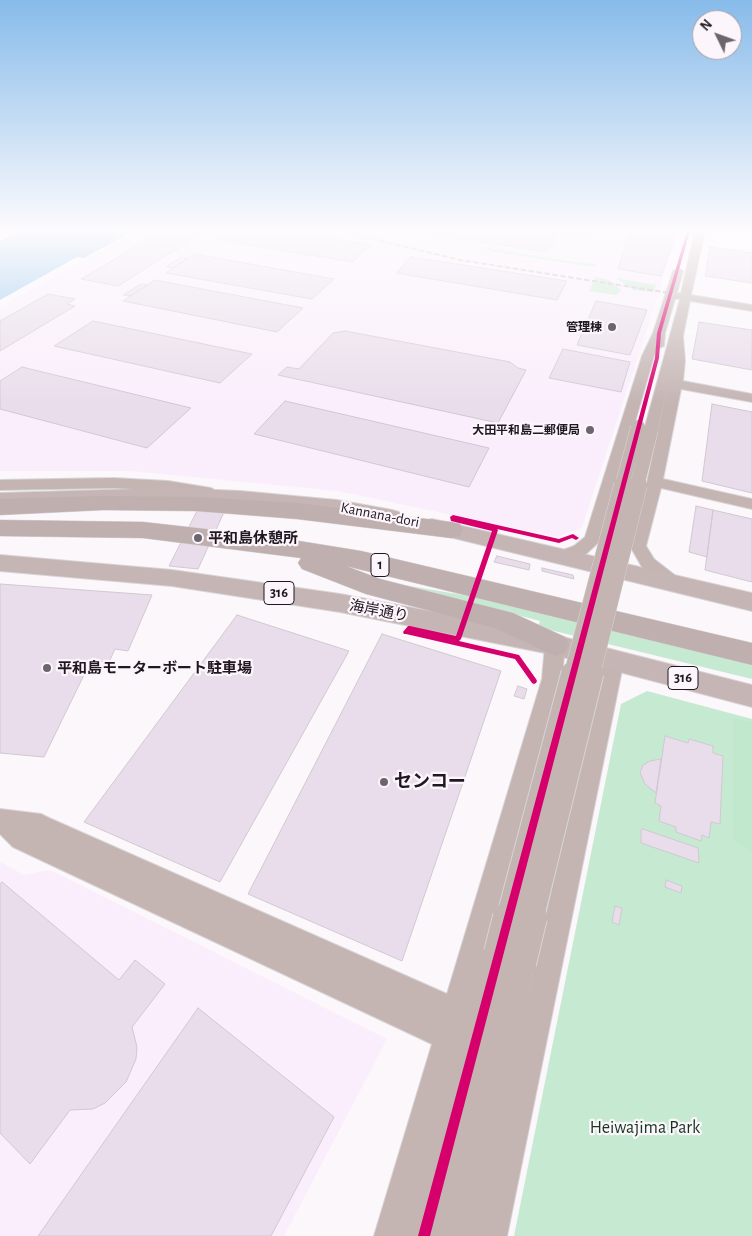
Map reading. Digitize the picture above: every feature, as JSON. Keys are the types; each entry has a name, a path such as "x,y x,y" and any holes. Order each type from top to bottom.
{"highway":[{"path":"0,507 103,503 196,504 297,512 450,530"},
{"name":"1","path":"0,513 146,516 275,530 366,546 752,637"},
{"name":"1","path":"0,528 90,528 268,544 360,560 752,654"},
{"path":"219,539 263,556 473,586"},
{"path":"311,563 376,587 504,620 555,645"}],"main road":[{"name":"Kannana-dori","path":"0,498 172,494 240,497 337,507 450,530 752,602"},
{"name":"海岸通り","path":"0,563 172,578 297,596 555,645 752,696"}],"street":[{"path":"675,585 648,564 638,546 655,482 676,384 679,361 677,336 680,289"},
{"path":"679,292 752,300"},
{"path":"679,292 752,308"},
{"path":"561,557 580,550 593,540 648,356 679,292"},
{"path":"645,428 657,358 659,333"},
{"path":"424,1236 510,958 645,428 677,336"},
{"path":"676,384 752,398"},
{"path":"655,482 752,504"},
{"path":"0,485 113,483 168,486 240,497"},
{"path":"391,1236 552,680 555,645"},
{"path":"490,1236 614,660"},
{"path":"2,821 22,839 453,1025"},
{"path":"458,1236 510,958"}],"shaded area":[{"path":"33,289 660,289 582,527 558,537 338,491 131,471 0,471 0,307"},
{"path":"0,862 24,875 50,870 387,1039 284,1236 0,1236"}],"green space":[{"path":"590,289 621,290 616,295 589,291"},
{"path":"631,289 654,289 653,292"},
{"path":"404,585 492,600 752,662 752,679 538,627 540,621"},
{"name":"Heiwajima Park","path":"647,691 752,719 752,1236 514,1236 621,704"},
{"path":"733,718 752,722 752,853 733,840"}],"water":[{"path":"0,289 20,289 0,300"}],"building":[{"path":"133,289 142,289 130,296 123,295"},
{"path":"142,289 201,289 303,308 277,332 123,301"},
{"path":"254,289 323,289 312,299"},
{"path":"489,289 563,289 557,300"},
{"path":"48,294 75,299 67,304 75,306 0,351 0,321"},
{"name":"管理棟","path":"596,301 647,310 630,355 577,345"},
{"path":"93,321 252,354 220,383 54,346"},
{"path":"699,322 752,330 752,370 692,359"},
{"path":"345,331 510,362 518,368 526,370 498,423 278,375 287,367 299,369 333,333"},
{"path":"563,349 630,362 621,392 549,378"},
{"path":"22,367 191,408 147,448 0,409 0,381"},
{"path":"285,401 489,448 469,487 254,434"},
{"path":"712,404 752,412 752,493 702,481"},
{"path":"696,506 713,510 707,557 689,552"},
{"name":"平和島休憩所","path":"199,507 225,510 198,569 169,566"},
{"path":"713,510 752,519 752,582 705,570"},
{"path":"497,556 530,564 529,570 494,562"},
{"path":"542,568 573,575 574,579 542,571"},
{"name":"平和島モーターボート駐車場","path":"0,584 152,595 128,651 115,649 109,662 97,661 91,675 84,675 44,757 0,753"},
{"path":"237,615 349,651 220,882 84,822"},
{"name":"センコー","path":"382,634 501,671 402,961 248,894"},
{"path":"518,686 527,689 524,699 514,696"},
{"path":"665,736 688,743 689,739 713,746 713,753 723,756 720,824 711,822 709,838 702,835 701,841 676,832 676,827 659,821 661,806 655,803"},
{"path":"661,759 656,793 645,784 640,773 643,765 650,761"},
{"path":"643,829 698,848 699,863 641,843 641,830"},
{"path":"666,880 682,886 681,893 665,887"},
{"path":"2,882 119,980 135,960 165,984 132,1027 137,1047 136,1059 126,1082 105,1103 93,1109 70,1110 30,1164 0,1133 0,884"},
{"path":"615,906 622,908 619,925 612,922"},
{"path":"198,1008 334,1117 271,1236 38,1236"}],"railway":[{"path":"642,289 752,306"}],"cycle path":[{"path":"424,1236 657,358 659,333 672,289"},
{"path":"534,681 517,657 406,632 410,628 458,639 495,530 453,520 453,517 559,541 573,536 576,538"}],"place":[{"name":"管理棟","path":"612,327"},
{"name":"大田平和島二郵便局","path":"590,430"},
{"name":"平和島休憩所","path":"198,538"},
{"name":"平和島モーターボート駐車場","path":"47,668"},
{"name":"センコー","path":"384,782"}]}
